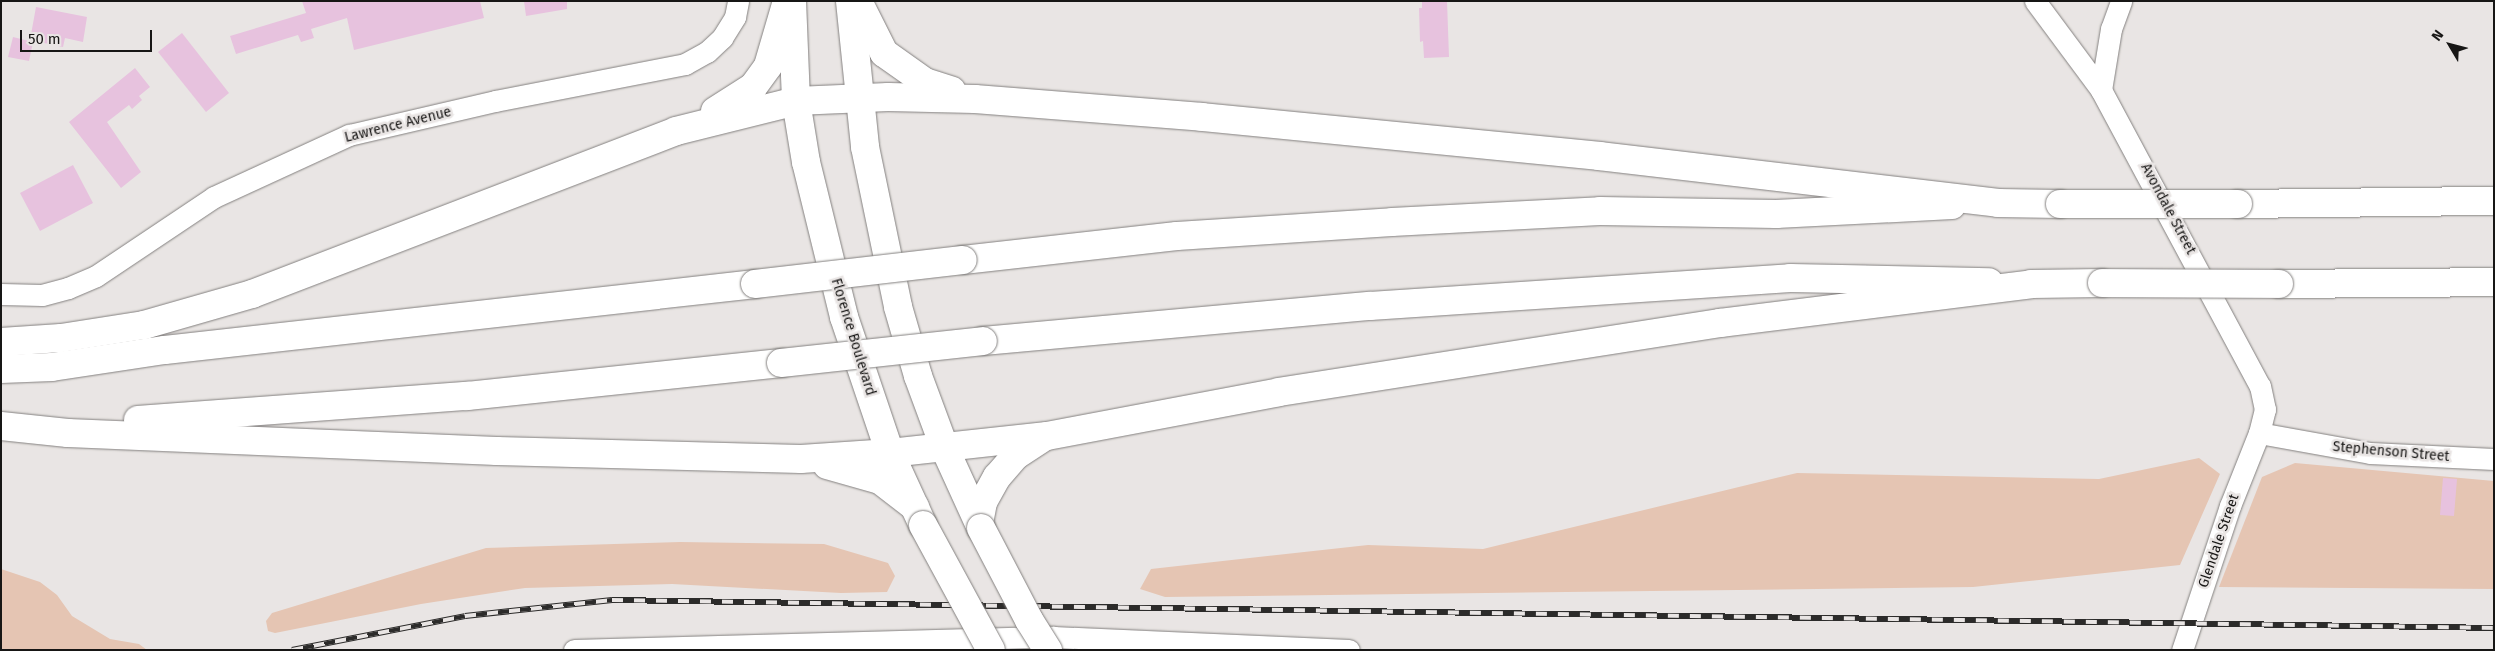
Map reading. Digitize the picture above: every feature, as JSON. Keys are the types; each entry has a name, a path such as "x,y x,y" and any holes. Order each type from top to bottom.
{"main road":[{"path":"1,342 61,338 144,325 252,294 676,131 731,103 753,87 768,66 787,1"},
{"name":"Florence Boulevard","path":"792,1 796,101 806,162 844,317 890,453 919,516 991,650"},
{"path":"850,1 858,98 880,229 898,307 918,376 945,449 980,525 1029,620 1048,650"},
{"path":"858,1 884,53 897,66 925,82 975,99"},
{"path":"676,131 796,101 858,98 975,99 1316,127 1895,189 1998,203"},
{"path":"1,368 52,366 165,350 1176,236 1600,211 1776,214 1998,203 2238,204 2494,201"},
{"path":"1,425 111,422 388,402 983,341 1380,306 1790,278 1937,279 2031,284 2494,282"},
{"path":"1,425 68,433 497,451 802,459 890,453 945,449 1047,436 1515,353 1720,323 2031,284"},
{"path":"980,525 983,502 997,477 1015,456 1047,436"},
{"path":"802,459 880,480 919,516"}],"street":[{"name":"Lawrence Avenue","path":"1,294 35,296 68,288 96,276 214,196 350,135 495,101 685,64 707,52 722,38 735,17 738,1"},
{"name":"Avondale Street","path":"2035,1 2102,90 2260,386 2265,410 2259,433"},
{"path":"2102,90 2111,29 2121,1"},
{"name":"Stephenson Street","path":"2259,433 2370,453 2494,459"},
{"name":"Glendale Street","path":"2182,650 2230,506 2259,433"},
{"path":"574,650 665,645 754,648 1053,637 1349,650"}],"shaded area":[{"path":"2199,458 2220,474 2180,565 1973,587 1165,597 1140,589 1151,569 1368,545 1483,549 1797,473 2099,479"},
{"path":"2295,463 2494,481 2494,589 2219,587 2262,477"},
{"path":"680,542 824,544 888,563 895,576 887,592 841,593 672,584 525,588 421,604 275,633 268,631 266,621 272,613 486,548"},
{"path":"1,569 40,582 57,595 72,616 110,639 139,644 147,650 1,650"}],"building":[{"path":"302,1 480,1 484,18 354,50 347,18 311,29 314,38 301,42 298,35 236,54 230,36 306,13"},
{"path":"524,1 567,1 567,9 526,16"},
{"path":"1422,1 1447,1 1449,57 1424,58 1423,41 1420,42 1419,8 1422,8"},
{"path":"36,7 87,17 83,42 65,38 63,47 30,40"},
{"path":"182,33 229,93 206,112 158,52"},
{"path":"13,37 33,42 29,61 8,57"},
{"path":"135,68 150,87 139,96 142,100 132,109 129,105 107,122 141,172 121,188 69,122"},
{"path":"73,165 93,203 40,231 20,193"},
{"path":"2443,478 2457,479 2454,516 2440,515"}],"railway":[{"path":"292,650 465,616 612,600 2494,628"}]}
